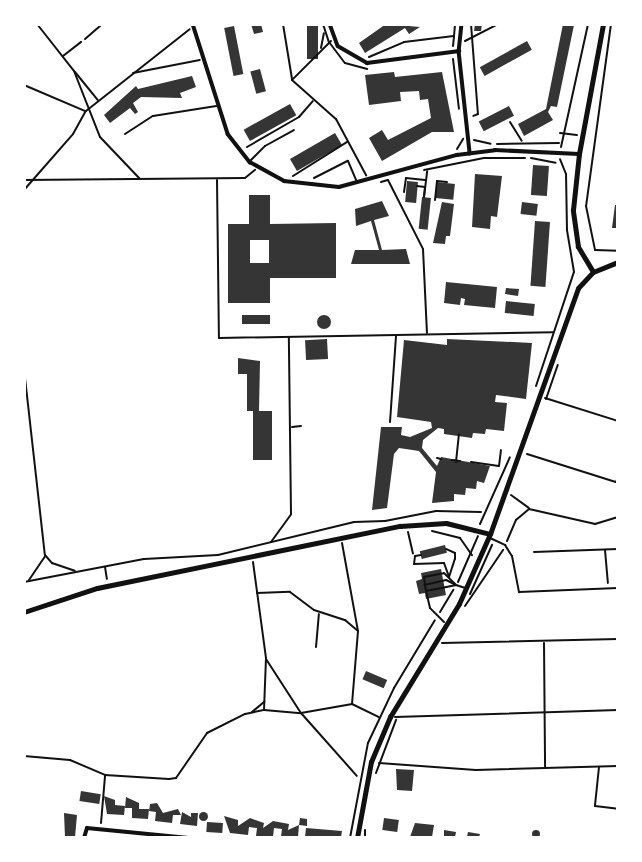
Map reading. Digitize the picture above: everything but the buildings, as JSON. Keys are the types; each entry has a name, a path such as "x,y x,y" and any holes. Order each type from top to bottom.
{"main road":[{"path":"24,612 108,586 255,560 427,523 491,537 519,453 543,397 578,288 593,272 618,261"}],"street":[{"path":"330,24 334,38 351,57 377,65 459,51"},
{"path":"462,24 459,51 470,153"},
{"path":"593,272 575,232 579,153 603,24"},
{"path":"194,25 216,106 240,152 258,168 284,181 326,188 386,178 470,153 579,153"},
{"path":"357,838 371,762 390,717 447,624 491,537"},
{"path":"84,838 87,828 187,837"}],"lane":[{"path":"85,39 102,24"},
{"path":"125,134 153,116 216,106"},
{"path":"250,162 264,146 294,130"},
{"path":"314,178 348,161 358,183"},
{"path":"491,537 505,545 512,556 519,592 618,588"},
{"path":"446,549 455,553 449,577"},
{"path":"421,555 414,558 417,566 444,563 449,577"},
{"path":"447,624 430,608 424,578 444,573 456,584"},
{"path":"425,585 446,580 466,589"},
{"path":"426,591 456,584"}],"path":[{"path":"37,24 98,101"},
{"path":"283,24 292,80 336,119 366,175"},
{"path":"455,24 453,51 459,112"},
{"path":"470,118 478,114 471,24"},
{"path":"460,44 498,24"},
{"path":"536,387 573,281 563,172 559,164 588,24"},
{"path":"611,24 589,172 589,227 595,250 618,251"},
{"path":"24,190 86,111 194,25"},
{"path":"321,51 324,32"},
{"path":"358,56 368,58 404,42 454,36"},
{"path":"292,80 334,38"},
{"path":"62,57 85,39"},
{"path":"132,73 203,60"},
{"path":"74,71 86,111 100,137 141,179"},
{"path":"24,85 86,111"},
{"path":"240,152 299,117 314,100"},
{"path":"510,122 523,142"},
{"path":"472,136 477,145 523,142 559,144"},
{"path":"451,151 459,147 463,138"},
{"path":"284,181 348,141"},
{"path":"423,171 484,158 530,158 556,163"},
{"path":"24,180 217,180 245,178 258,168"},
{"path":"427,170 424,196 435,198 437,181 447,182"},
{"path":"381,182 386,178 411,174"},
{"path":"386,178 423,249 427,334"},
{"path":"404,192 406,178 426,180"},
{"path":"217,180 219,338 554,332"},
{"path":"417,186 436,187"},
{"path":"390,422 396,335"},
{"path":"264,710 266,658 256,593 255,560 291,514 289,338"},
{"path":"544,403 543,397 559,356"},
{"path":"24,369 45,555 52,563 77,571"},
{"path":"543,397 618,421"},
{"path":"292,427 301,426"},
{"path":"459,434 454,461 460,461"},
{"path":"471,462 499,466 501,450"},
{"path":"519,453 616,482 618,477"},
{"path":"437,458 441,459"},
{"path":"510,495 529,509 595,524 617,517"},
{"path":"464,606 505,545 516,520 529,509"},
{"path":"25,582 105,566 218,555 354,522 385,521 436,511 483,511"},
{"path":"414,558 407,531 417,530"},
{"path":"428,530 460,538 472,555"},
{"path":"459,616 491,537"},
{"path":"352,704 358,631 341,541 355,541"},
{"path":"605,549 608,588"},
{"path":"534,552 618,549"},
{"path":"25,582 45,555"},
{"path":"255,560 266,559"},
{"path":"105,566 108,586"},
{"path":"256,593 290,592 319,612 345,621 358,631"},
{"path":"316,647 319,612"},
{"path":"437,651 448,634"},
{"path":"442,643 618,639"},
{"path":"544,641 545,768"},
{"path":"266,658 301,713 359,777"},
{"path":"24,756 70,760 105,775 176,778 198,741 252,713 265,702"},
{"path":"252,713 264,710 301,713 352,704 390,717 618,710"},
{"path":"372,784 404,705"},
{"path":"371,762 477,769 618,766"},
{"path":"599,766 595,806 618,809"},
{"path":"100,830 105,775"},
{"path":"365,838 366,825"}]}
